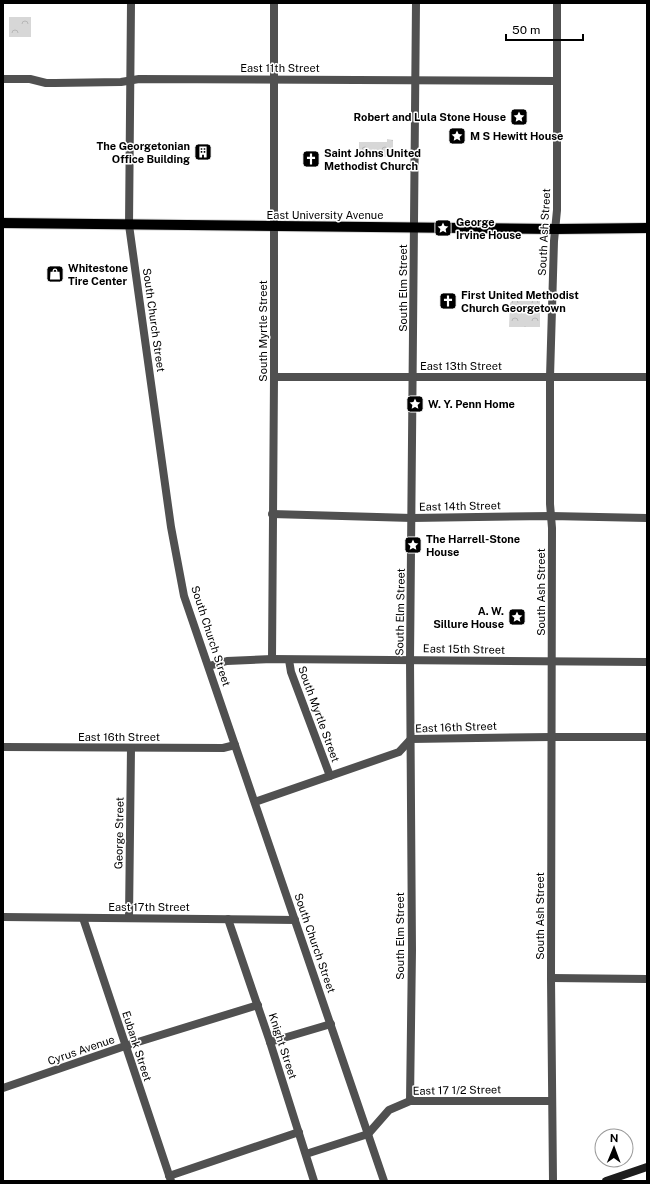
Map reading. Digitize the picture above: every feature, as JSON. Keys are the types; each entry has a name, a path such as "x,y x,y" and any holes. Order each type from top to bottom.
{"main road":[{"name":"East University Avenue","path":"3,223 275,227 556,229 647,228"}],"street":[{"name":"South Church Street","path":"131,3 129,81 129,225 171,527 184,596 384,1181"},
{"name":"South Myrtle Street","path":"272,659 275,227 274,3"},
{"name":"South Elm Street","path":"410,1101 412,950 410,660 416,3"},
{"name":"South Ash Street","path":"554,1181 551,978 552,528 550,504 550,377 554,241 558,210 557,3"},
{"name":"East 11th Street","path":"3,79 30,79 50,83 129,81 139,79 416,79 557,81"},
{"name":"East 13th Street","path":"274,377 647,377"},
{"name":"East 14th Street","path":"272,514 412,518 551,516 647,518"},
{"name":"East 15th Street","path":"209,666 227,661 272,659 647,662"},
{"name":"South Myrtle Street","path":"289,660 291,672 330,776"},
{"name":"East 16th Street","path":"255,802 398,752 411,738 551,736 647,737"},
{"name":"East 16th Street","path":"3,747 223,748 235,745"},
{"name":"George Street","path":"129,918 131,748"},
{"name":"East 17th Street","path":"3,917 295,920"},
{"name":"Eubank Street","path":"83,918 170,1178"},
{"name":"Knight Street","path":"228,919 258,1005 314,1181"},
{"path":"551,978 647,979"},
{"name":"Cyrus Avenue","path":"3,1088 125,1046 258,1005"},
{"path":"270,1042 331,1024"},
{"name":"East 17 1/2 Street","path":"368,1134 389,1110 410,1101 552,1101"},
{"path":"170,1178 299,1132"},
{"path":"306,1154 368,1134"},
{"path":"606,1181 647,1167"}],"green space":[{"path":"9,17 31,17 31,37 9,37"},
{"path":"387,139 393,140 393,157 359,156 359,142 387,142"},
{"path":"512,301 540,301 540,327 509,327 510,303"}],"place":[{"name":"Robert and Lula Stone House","path":"519,117"},
{"name":"M S Hewitt House","path":"457,136"},
{"name":"The Georgetonian Office Building","path":"203,152"},
{"name":"Saint Johns United Methodist Church","path":"311,159"},
{"name":"George Irvine House","path":"443,228"},
{"name":"Whitestone Tire Center","path":"55,274"},
{"name":"First United Methodist Church Georgetown","path":"448,301"},
{"name":"W. Y. Penn Home","path":"415,404"},
{"name":"The Harrell-Stone House","path":"413,545"},
{"name":"A. W. Sillure House","path":"517,617"}]}
